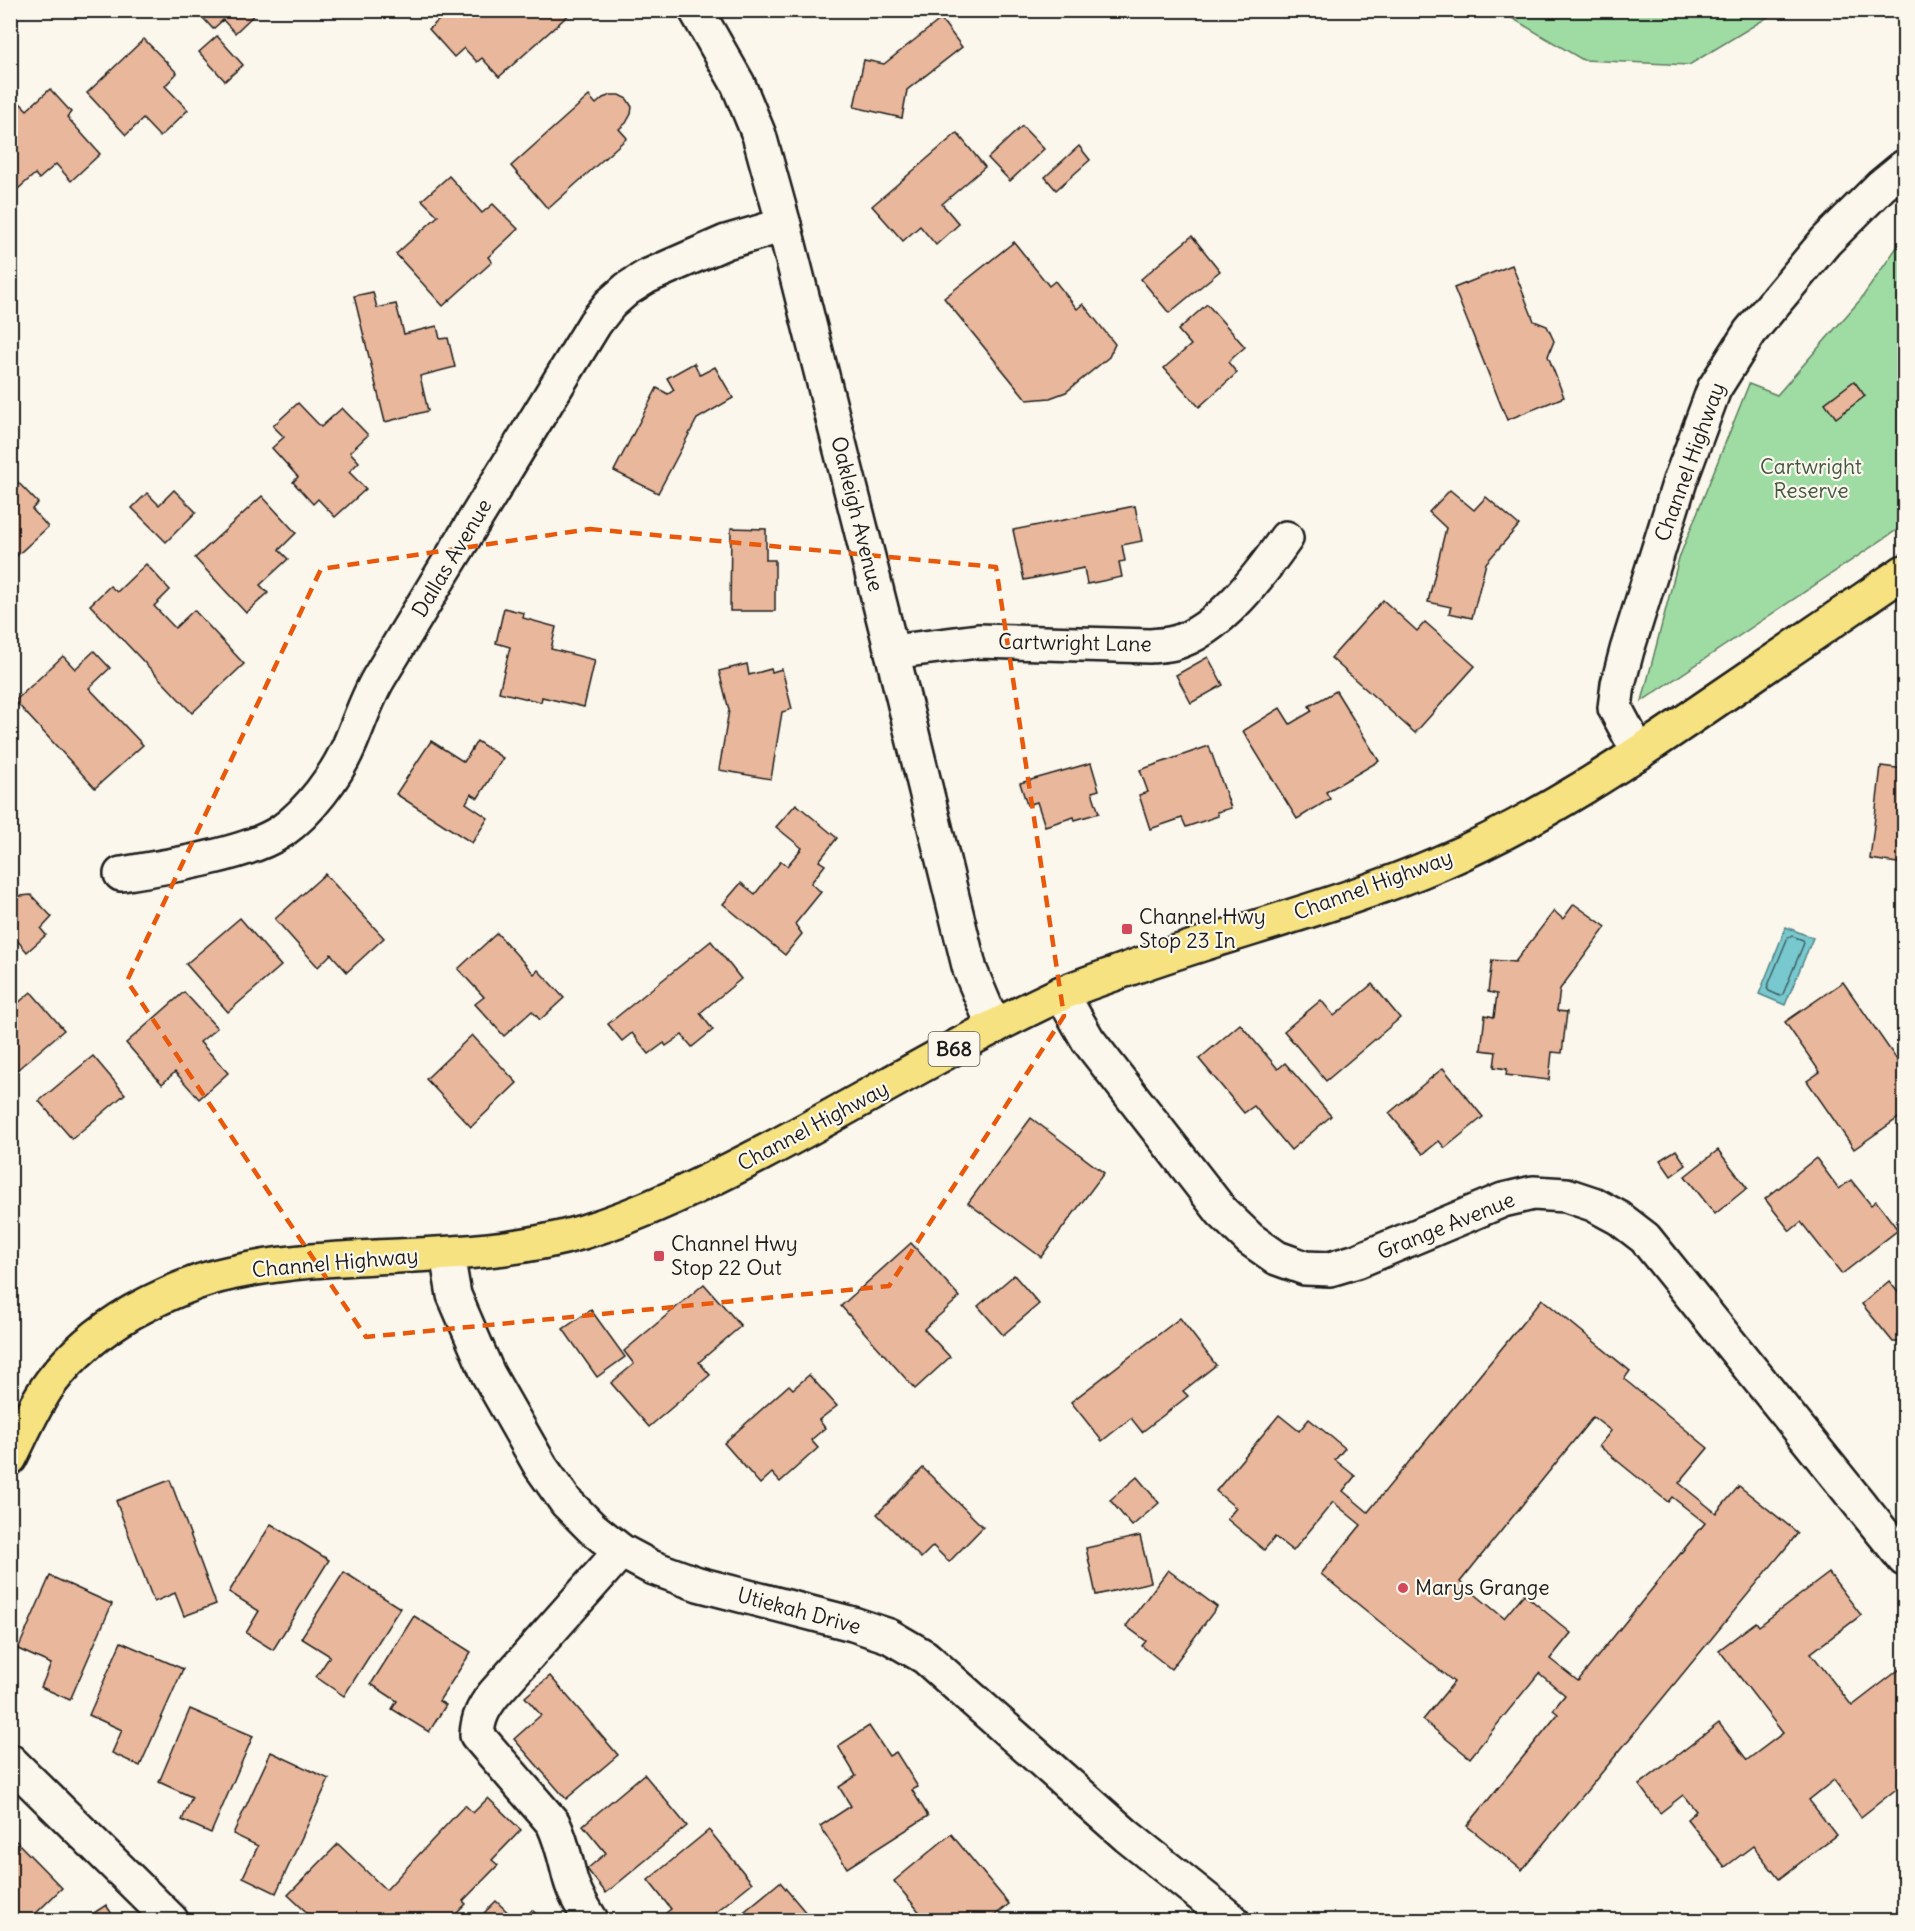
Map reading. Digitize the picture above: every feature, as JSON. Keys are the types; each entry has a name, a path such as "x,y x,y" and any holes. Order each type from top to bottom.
{"main road":[{"name":"Channel Highway","path":"10,1458 48,1387 74,1356 114,1323 168,1294 196,1282 266,1267 304,1262 447,1254 546,1241 584,1232 645,1209 716,1177 788,1140 994,1026 1061,993 1151,961 1361,893 1445,861 1535,815 1639,753 1905,572"}],"street":[{"name":"Oakleigh Avenue","path":"696,10 742,94 759,135 892,652 970,970 994,1026"},
{"name":"Channel Highway","path":"1639,753 1615,708 1618,684 1680,481 1714,389 1753,328 1826,241 1881,186 1905,167"},
{"name":"Dallas Avenue","path":"121,874 166,867 258,843 282,831 306,809 331,780 348,750 378,679 595,323 610,304 627,289 646,277 705,250 784,225"},
{"name":"Cartwright Lane","path":"892,652 978,641 1150,646 1174,643 1193,634 1216,618 1238,598 1261,574 1286,538"},
{"name":"Grange Avenue","path":"1061,993 1088,1040 1222,1212 1250,1239 1277,1258 1305,1268 1330,1269 1357,1261 1503,1200 1533,1193 1566,1195 1593,1204 1619,1218 1645,1238 1905,1559"},
{"name":"Utiekah Drive","path":"447,1254 454,1295 488,1374 542,1467 566,1502 592,1528 621,1551 651,1567 698,1584 853,1624 889,1636 925,1657 1127,1836 1232,1920"},
{"path":"591,1920 578,1899 570,1878 563,1847 553,1824 477,1734 478,1722 484,1707 494,1694 621,1551"},
{"path":"10,1761 171,1920"}],"highlighted area":[{"path":"590,529 996,567 1064,1016 889,1286 366,1337 127,981 321,569"}],"green space":[{"path":"1500,11 1778,11 1689,65 1583,60"},
{"name":"Cartwright Reserve","path":"1904,237 1904,525 1642,701 1679,558 1749,384 1777,395 1861,299"}],"water":[{"path":"1786,927 1813,938 1785,1005 1759,994"}],"building":[{"path":"196,10 259,10 235,33 223,20 213,29"},
{"path":"450,10 574,10 499,77 482,58 477,62 464,48 454,57 429,29"},
{"path":"941,19 962,47 907,90 902,118 854,107 864,60 884,64"},
{"path":"217,36 243,65 225,81 199,52"},
{"path":"144,39 177,73 165,86 188,110 160,137 143,119 126,135 87,93"},
{"path":"50,89 71,112 67,117 100,154 71,181 56,164 39,179 35,174 11,195 10,109 19,102 27,110"},
{"path":"611,95 619,95 627,99 632,107 626,123 619,129 627,138 548,209 511,166 589,96 596,104"},
{"path":"1022,126 1044,149 1010,181 988,158"},
{"path":"957,133 985,167 942,204 959,224 936,245 920,226 903,241 872,206"},
{"path":"1079,146 1090,160 1056,190 1045,177"},
{"path":"449,176 482,213 493,204 518,229 488,257 492,262 443,306 396,254 438,216 422,200"},
{"path":"1192,236 1220,271 1169,313 1141,279"},
{"path":"1014,242 1049,286 1055,281 1077,309 1083,304 1115,344 1109,357 1066,392 1050,398 1027,400 944,298"},
{"path":"1512,265 1534,321 1547,326 1554,341 1548,356 1564,397 1507,420 1454,288"},
{"path":"373,292 377,308 396,304 404,334 437,326 440,339 448,338 455,367 420,376 428,411 385,422 354,296"},
{"path":"1207,304 1245,347 1228,362 1237,373 1199,407 1164,368 1191,345 1178,330"},
{"path":"694,363 700,375 715,367 733,398 697,419 658,493 614,471 657,388 668,394 674,390 667,378"},
{"path":"1854,381 1865,396 1836,418 1825,403"},
{"path":"298,403 321,427 342,408 368,435 350,452 359,462 349,472 366,489 335,517 318,499 313,504 293,482 298,477 272,448 284,437 273,426"},
{"path":"10,474 38,503 32,509 48,527 10,562"},
{"path":"174,490 196,512 166,542 132,508 147,493 159,505"},
{"path":"1450,490 1474,510 1486,497 1519,525 1486,563 1472,618 1449,613 1451,607 1428,602 1446,528 1429,512"},
{"path":"262,496 296,533 279,550 288,559 260,585 268,593 246,613 195,558"},
{"path":"1135,506 1142,541 1122,545 1125,561 1119,562 1122,577 1087,584 1084,568 1024,580 1013,530"},
{"path":"731,528 766,529 766,560 775,560 775,611 730,611"},
{"path":"146,564 170,590 154,606 175,628 194,610 244,664 192,713 90,605 110,586 117,592"},
{"path":"1383,600 1417,631 1425,622 1475,666 1415,733 1331,658"},
{"path":"504,608 524,613 523,618 556,627 551,649 595,660 584,707 542,697 541,702 499,692 510,647 496,643"},
{"path":"94,651 110,668 89,688 143,745 95,788 15,701 63,656 75,669"},
{"path":"1208,657 1223,685 1191,703 1176,675"},
{"path":"747,664 749,675 771,669 772,672 782,669 792,709 782,712 771,779 719,770 729,710 719,671"},
{"path":"1336,691 1379,761 1326,792 1330,799 1297,819 1243,731 1280,708 1290,724 1312,711 1309,706"},
{"path":"431,741 464,762 477,741 503,758 478,798 471,794 466,803 488,818 472,843 396,794"},
{"path":"1209,746 1231,808 1217,812 1218,816 1186,827 1182,818 1150,829 1139,795 1148,792 1140,770"},
{"path":"1091,763 1099,790 1092,792 1099,813 1075,820 1074,817 1045,826 1037,802 1027,805 1020,783"},
{"path":"1881,766 1904,769 1904,864 1870,859"},
{"path":"796,804 837,838 819,861 825,865 811,883 821,892 795,924 802,934 785,955 723,904 741,883 755,894 781,861 787,866 802,848 776,827"},
{"path":"325,874 384,938 347,972 331,954 318,967 275,919"},
{"path":"31,895 52,917 41,929 46,935 27,952 10,932 10,897"},
{"path":"1574,904 1606,927 1560,989 1557,1011 1567,1012 1562,1053 1552,1052 1549,1080 1506,1075 1507,1069 1494,1067 1496,1052 1481,1050 1485,1015 1494,1017 1497,994 1488,992 1492,960 1515,962 1554,911 1563,919"},
{"path":"240,918 281,966 228,1012 186,964"},
{"path":"497,933 534,974 538,970 564,998 540,1020 532,1011 504,1036 475,1004 484,997 458,969"},
{"path":"711,941 741,979 700,1013 713,1030 692,1047 682,1035 666,1046 664,1043 649,1054 632,1033 622,1041 608,1024"},
{"path":"1843,982 1904,1070 1904,1114 1854,1149 1807,1081 1820,1072 1785,1022"},
{"path":"1372,984 1400,1018 1326,1081 1284,1031 1321,1000 1334,1016"},
{"path":"31,992 64,1030 11,1075 10,1010"},
{"path":"184,992 217,1028 200,1042 228,1073 199,1099 175,1072 162,1084 126,1043"},
{"path":"1240,1024 1278,1069 1285,1063 1331,1116 1291,1150 1254,1106 1244,1113 1199,1059"},
{"path":"472,1035 517,1083 471,1127 426,1079"},
{"path":"93,1056 125,1094 72,1139 39,1101"},
{"path":"1443,1068 1483,1117 1445,1148 1439,1141 1423,1154 1389,1113"},
{"path":"1031,1118 1104,1173 1041,1257 968,1203"},
{"path":"1676,1150 1686,1165 1671,1176 1660,1160"},
{"path":"1718,1150 1747,1188 1715,1214 1685,1176"},
{"path":"1816,1158 1839,1189 1851,1180 1871,1205 1876,1201 1898,1230 1842,1274 1801,1222 1790,1231 1765,1199"},
{"path":"911,1243 960,1297 924,1329 950,1357 915,1389 841,1306"},
{"path":"1014,1275 1039,1304 1003,1335 978,1306"},
{"path":"1889,1281 1904,1300 1904,1342 1893,1342 1862,1304"},
{"path":"704,1284 741,1326 699,1362 710,1375 649,1427 611,1383 634,1364 624,1351"},
{"name":"Marys Grange","path":"1542,1299 1630,1371 1624,1379 1708,1448 1679,1483 1716,1513 1739,1486 1798,1533 1522,1870 1467,1826 1558,1714 1553,1710 1565,1695 1539,1673 1470,1758 1423,1720 1454,1682 1321,1574 1361,1525 1333,1502 1293,1551 1275,1537 1264,1550 1227,1519 1236,1508 1216,1491 1279,1415 1299,1431 1309,1419 1345,1448 1335,1460 1355,1476 1343,1491 1368,1512","holes":["1593,1417 1611,1431 1599,1446 1668,1502 1672,1497 1705,1523 1578,1681 1550,1659 1571,1633 1524,1594 1504,1618 1460,1582"]},
{"path":"591,1310 625,1357 597,1377 563,1329"},
{"path":"1180,1318 1216,1365 1183,1391 1188,1396 1142,1432 1131,1418 1102,1441 1071,1402"},
{"path":"809,1375 837,1406 819,1420 825,1428 811,1440 818,1448 780,1482 772,1473 760,1484 724,1443 789,1385 793,1389"},
{"path":"923,1468 983,1527 949,1562 933,1546 921,1558 877,1514"},
{"path":"1137,1477 1159,1503 1132,1526 1110,1500"},
{"path":"170,1480 216,1604 184,1616 175,1593 154,1602 116,1501"},
{"path":"271,1524 329,1560 273,1650 246,1633 259,1611 229,1592"},
{"path":"1140,1536 1151,1582 1096,1595 1086,1548"},
{"path":"1168,1570 1217,1607 1171,1669 1142,1646 1146,1641 1126,1626"},
{"path":"344,1572 400,1608 344,1696 316,1677 330,1656 301,1638"},
{"path":"1829,1573 1861,1615 1811,1653 1852,1706 1900,1669 1904,1675 1904,1783 1861,1817 1834,1780 1809,1800 1836,1835 1779,1879 1753,1846 1725,1867 1687,1819 1696,1811 1683,1795 1660,1813 1639,1785 1719,1723 1747,1760 1783,1733 1719,1650 1756,1622 1759,1626"},
{"path":"50,1576 112,1604 70,1700 41,1687 51,1664 18,1649"},
{"path":"414,1616 471,1652 439,1701 446,1705 429,1732 392,1709 397,1701 371,1684"},
{"path":"121,1642 183,1669 140,1766 112,1753 122,1730 89,1715"},
{"path":"550,1676 618,1755 566,1799 514,1739 541,1715 525,1697"},
{"path":"190,1709 253,1736 211,1833 182,1820 192,1797 159,1782"},
{"path":"869,1726 889,1756 896,1752 918,1787 912,1790 928,1816 847,1868 820,1826 851,1806 839,1787 856,1776 838,1746"},
{"path":"271,1752 329,1779 276,1893 243,1877 258,1846 233,1834"},
{"path":"644,1774 687,1826 606,1893 587,1869 606,1853 583,1825"},
{"path":"488,1798 521,1830 492,1860 498,1865 463,1901 466,1904 450,1920 426,1920 420,1914 413,1920 315,1920 288,1895 338,1844 386,1890 465,1805 473,1813"},
{"path":"709,1830 752,1883 706,1920 657,1920 671,1909 648,1880"},
{"path":"951,1834 1009,1904 989,1920 926,1920 894,1881"},
{"path":"13,1838 62,1888 29,1920 10,1920 10,1841"},
{"path":"780,1882 812,1920 734,1920"},
{"path":"496,1901 516,1920 477,1920"},
{"path":"106,1905 116,1920 83,1920"},
{"path":"1904,1907 1904,1920 1887,1920"},
{"path":"532,1910 543,1920 523,1920"}],"place":[{"name":"Channel Hwy Stop 23 In","path":"1127,929"},
{"name":"Channel Hwy Stop 22 Out","path":"659,1256"},
{"name":"Marys Grange","path":"1403,1588"}]}
